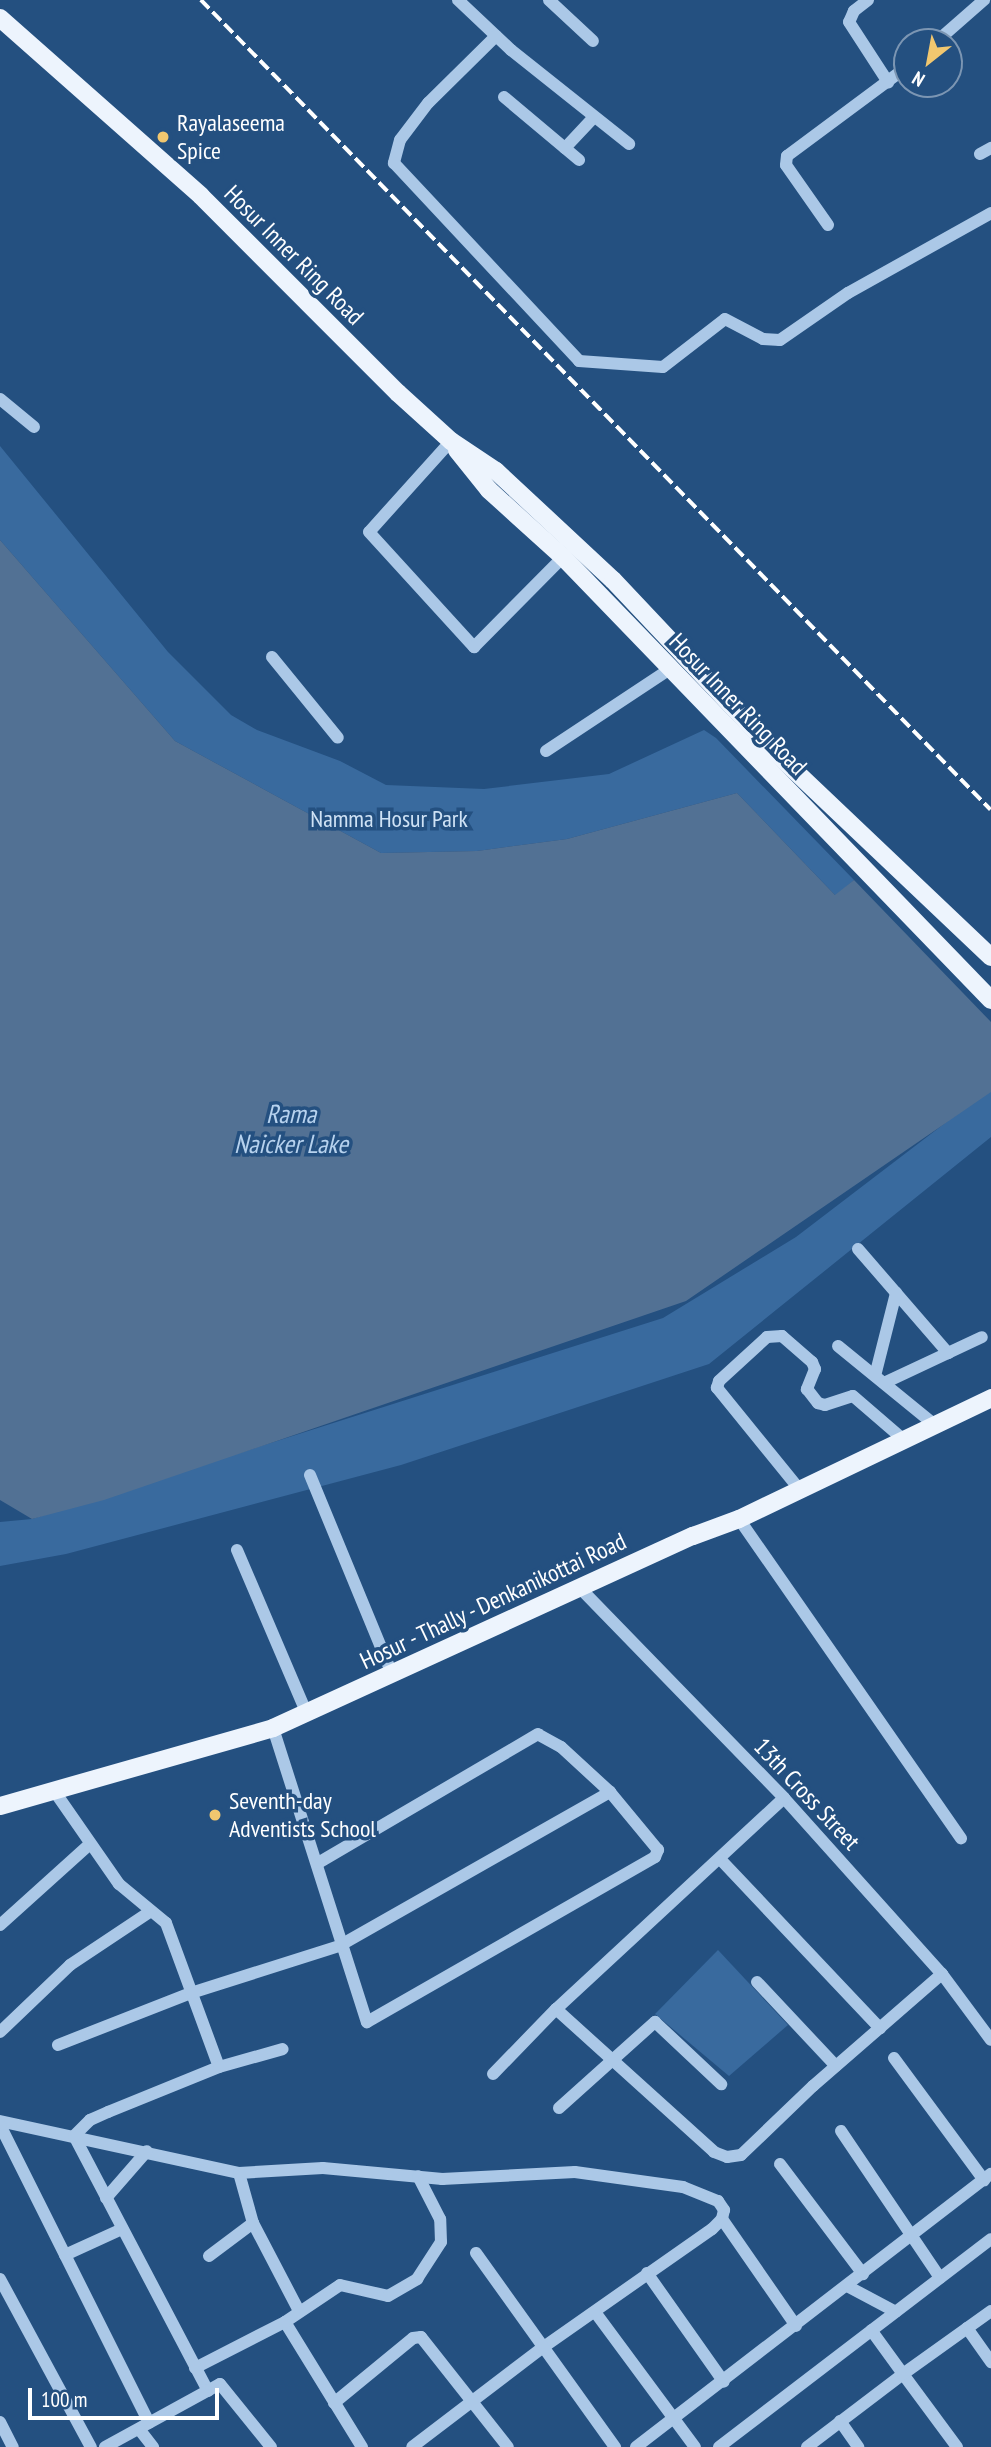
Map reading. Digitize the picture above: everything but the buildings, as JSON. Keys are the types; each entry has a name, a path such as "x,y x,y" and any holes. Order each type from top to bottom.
{"main road":[{"name":"Hosur Inner Ring Road","path":"0,3 3,20 201,196 451,441 489,490 564,557 991,1000"},
{"name":"Hosur Inner Ring Road","path":"451,441 496,471 613,580 777,754 991,957"},
{"name":"Hosur - Thally - Denkanikottai Road","path":"0,1806 273,1728 393,1676 579,1587 739,1520 991,1398"}],"street":[{"path":"458,0 496,36 629,144"},
{"path":"549,0 593,41"},
{"path":"867,0 849,16 849,22 888,82"},
{"path":"952,28 984,0"},
{"path":"496,36 428,103 400,140 394,163 579,361 663,367 725,319 763,339 780,340 848,293 991,213"},
{"path":"828,225 786,165 787,156 893,78"},
{"path":"504,97 579,160"},
{"path":"565,148 594,117"},
{"path":"0,400 34,427"},
{"path":"451,441 369,532 474,647 564,557"},
{"path":"272,657 338,738"},
{"path":"546,751 670,669"},
{"path":"858,1249 948,1353"},
{"path":"879,1379 896,1293"},
{"path":"800,1490 717,1388 719,1381 767,1337 782,1336 812,1362 815,1370 807,1389 818,1403 825,1405 853,1396 904,1440"},
{"path":"879,1379 982,1337"},
{"path":"838,1346 935,1425"},
{"path":"310,1475 393,1676"},
{"path":"739,1520 961,1838"},
{"path":"237,1550 307,1714"},
{"name":"13th Cross Street","path":"579,1587 784,1798 942,1974 991,2040"},
{"path":"273,1728 318,1863 339,1946 367,2022 655,1857 655,1844 610,1792 561,1747 538,1734 318,1863"},
{"path":"55,1792 119,1884 166,1923 219,2067"},
{"path":"58,2045 191,1993 339,1946 610,1792"},
{"path":"493,2074 556,2009 784,1798"},
{"path":"0,1925 90,1844"},
{"path":"720,1859 880,2028"},
{"path":"0,2032 70,1965 151,1911"},
{"path":"556,2009 715,2152 727,2157 741,2155 836,2066 942,1974"},
{"path":"757,1982 836,2066"},
{"path":"559,2108 655,2022 721,2084"},
{"path":"74,2137 90,2120 219,2067 283,2049"},
{"path":"636,2447 988,2177 894,2058"},
{"path":"0,2123 147,2151 239,2173 323,2168 418,2176 575,2172 707,2194 724,2210 722,2219 542,2348 412,2447"},
{"path":"0,2123 65,2255 153,2447"},
{"path":"841,2131 940,2278"},
{"path":"74,2137 208,2392"},
{"path":"106,2198 147,2151"},
{"path":"780,2164 863,2274"},
{"path":"239,2173 253,2223 299,2311"},
{"path":"195,2368 285,2322 340,2285 388,2296 417,2279 441,2242 440,2219 418,2176"},
{"path":"722,2219 796,2326"},
{"path":"209,2256 253,2223"},
{"path":"65,2255 122,2229"},
{"path":"719,2447 991,2239"},
{"path":"477,2253 542,2348 615,2447"},
{"path":"647,2273 724,2382"},
{"path":"848,2286 896,2312"},
{"path":"2,2288 91,2447"},
{"path":"807,2447 991,2311"},
{"path":"595,2312 695,2447"},
{"path":"285,2322 362,2447"},
{"path":"967,2328 991,2362"},
{"path":"871,2330 957,2447"},
{"path":"334,2403 413,2338 421,2337 508,2447"},
{"path":"104,2447 220,2384 271,2447"},
{"path":"0,2421 13,2447"},
{"path":"840,2421 858,2447"}],"green space":[{"name":"Namma Hosur Park","path":"0,446 168,652 231,715 257,730 340,761 386,785 484,789 609,774 704,730 716,738 854,880 836,896 737,793 567,839 477,851 381,853 175,741 0,540"},
{"path":"991,1088 991,1137 709,1364 401,1465 66,1554 0,1566 0,1522 32,1519 663,1318 796,1237"},
{"path":"718,1950 788,2025 729,2076 655,2014"}],"water":[{"name":"Rama Naicker Lake","path":"0,540 175,741 381,853 477,851 567,839 737,793 835,895 854,880 991,1022 991,1092 686,1301 104,1500 32,1519 0,1500"}],"railway":[{"path":"201,0 991,810"}],"place":[{"name":"Rayalaseema Spice","path":"163,137"},
{"name":"Seventh-day Adventists School","path":"215,1815"}]}
